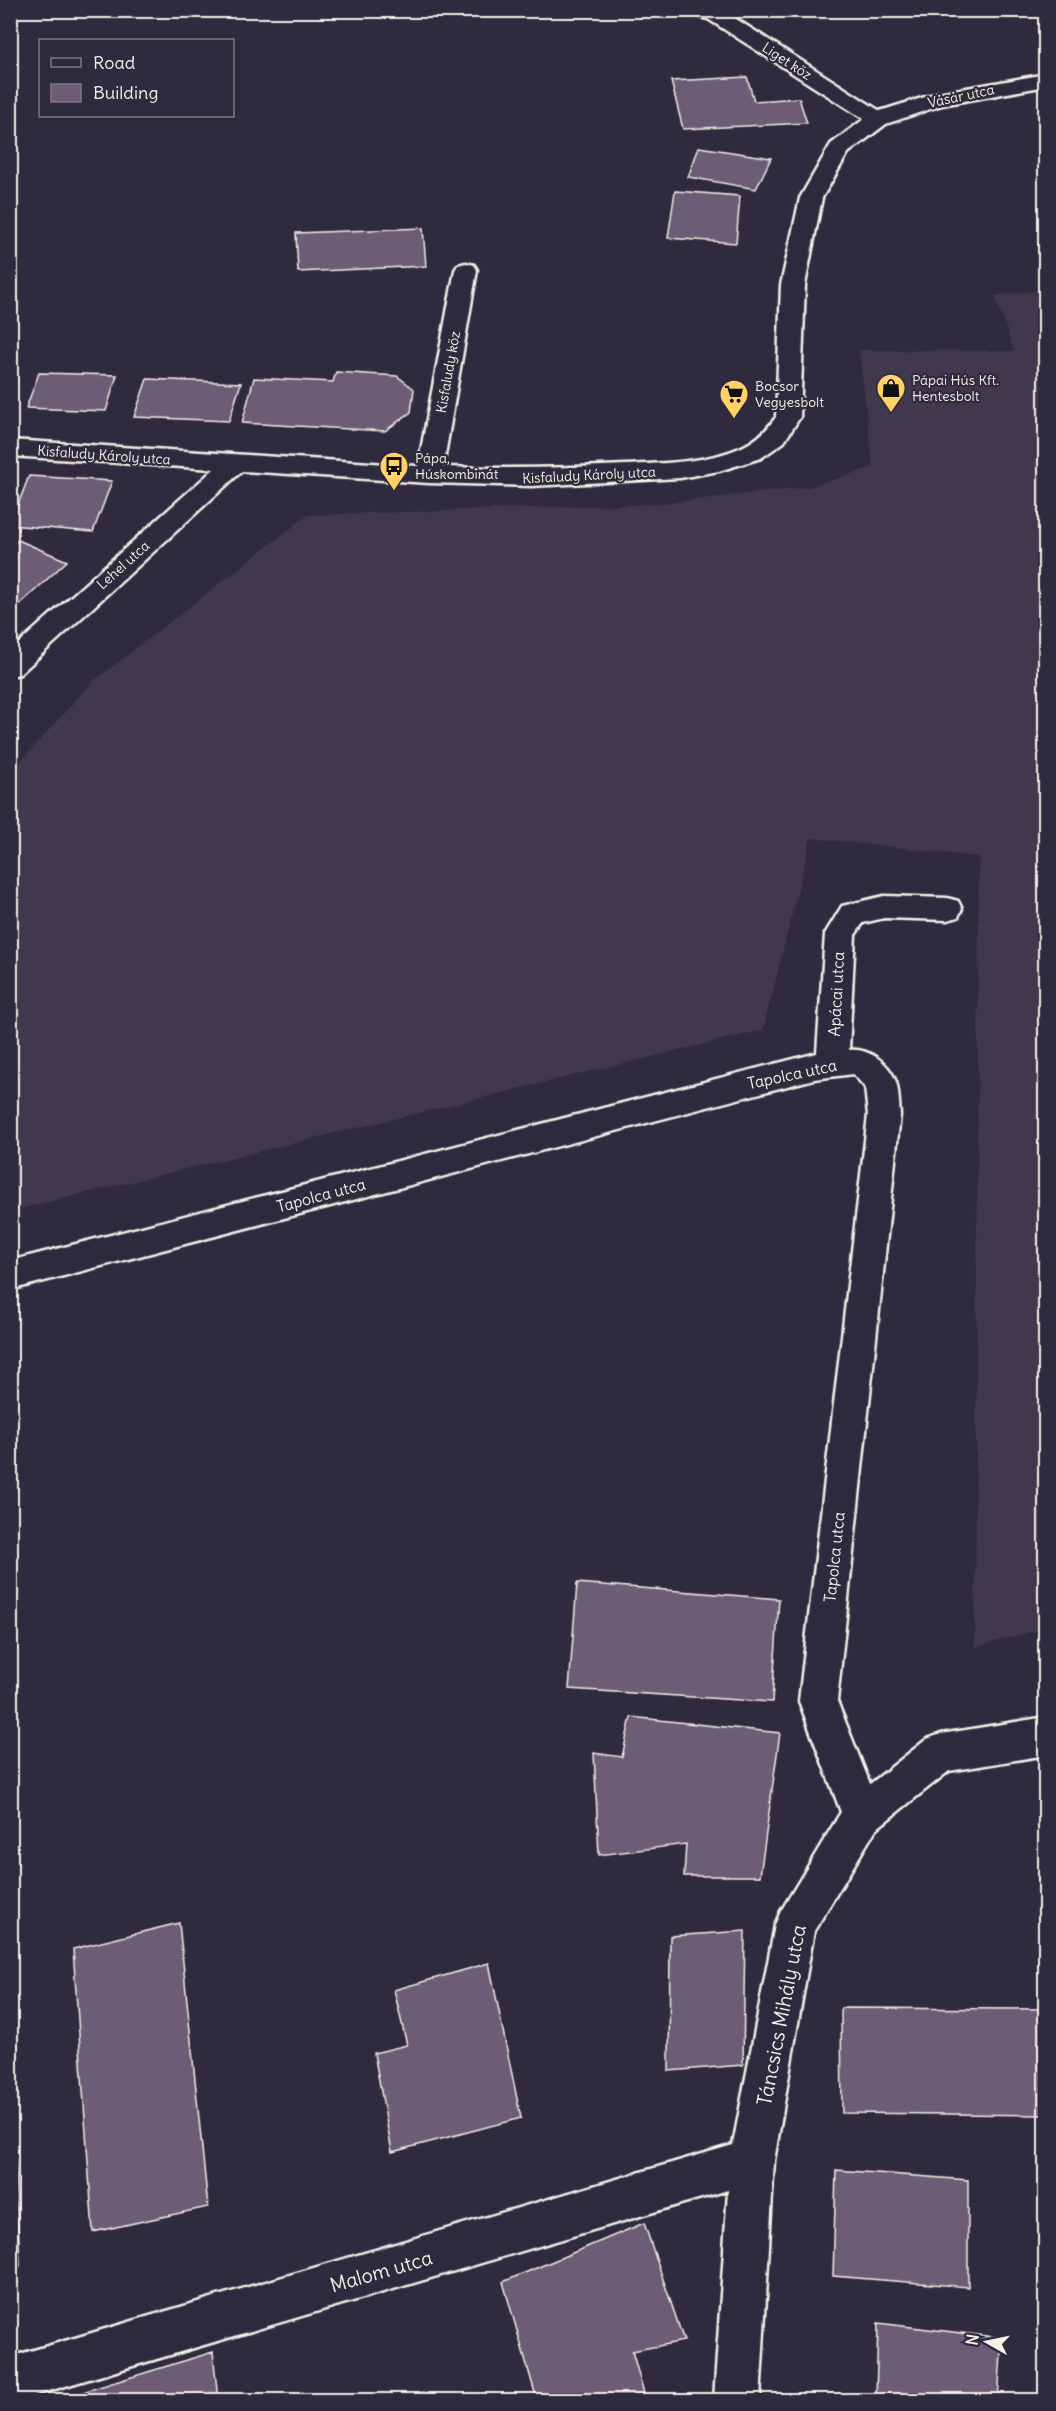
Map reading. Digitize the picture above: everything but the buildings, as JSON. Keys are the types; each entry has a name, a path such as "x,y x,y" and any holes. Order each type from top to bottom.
{"street":[{"name":"Liget köz","path":"693,10 714,14 879,119"},
{"name":"Vásár utca","path":"879,119 938,99 1046,80"},
{"name":"Kisfaludy Károly utca","path":"10,448 235,464 429,475 531,478 680,470 719,463 752,452 774,437 788,417 793,285 811,198 838,149 879,119"},
{"name":"Kisfaludy köz","path":"429,475 466,270"},
{"name":"Lehel utca","path":"10,667 235,464"},
{"name":"Apácai utca","path":"832,1064 840,934 854,915 884,907 947,909"},
{"name":"Tapolca utca","path":"10,1276 814,1066 860,1061 880,1082 884,1115 818,1701 862,1815"},
{"name":"Táncsics Mihály utca","path":"737,2400 752,2161 795,1925 862,1815 941,1753 1046,1736"},
{"name":"Malom utca","path":"10,2380 752,2161"}],"shaded area":[{"path":"1045,290 1045,1628 975,1647 979,857 811,838 763,1030 11,1211 11,772 91,683 308,515 658,504 810,487 873,467 859,350 1014,351 995,296"}],"green space":[{"path":"69,10 295,11 67,16"}],"place":[{"name":"Pápai Hús Kft. Hentesbolt","path":"891,414"},
{"name":"Bocsor Vegyesbolt","path":"734,420"},
{"name":"Pápa, Húskombinát","path":"394,492"}]}
